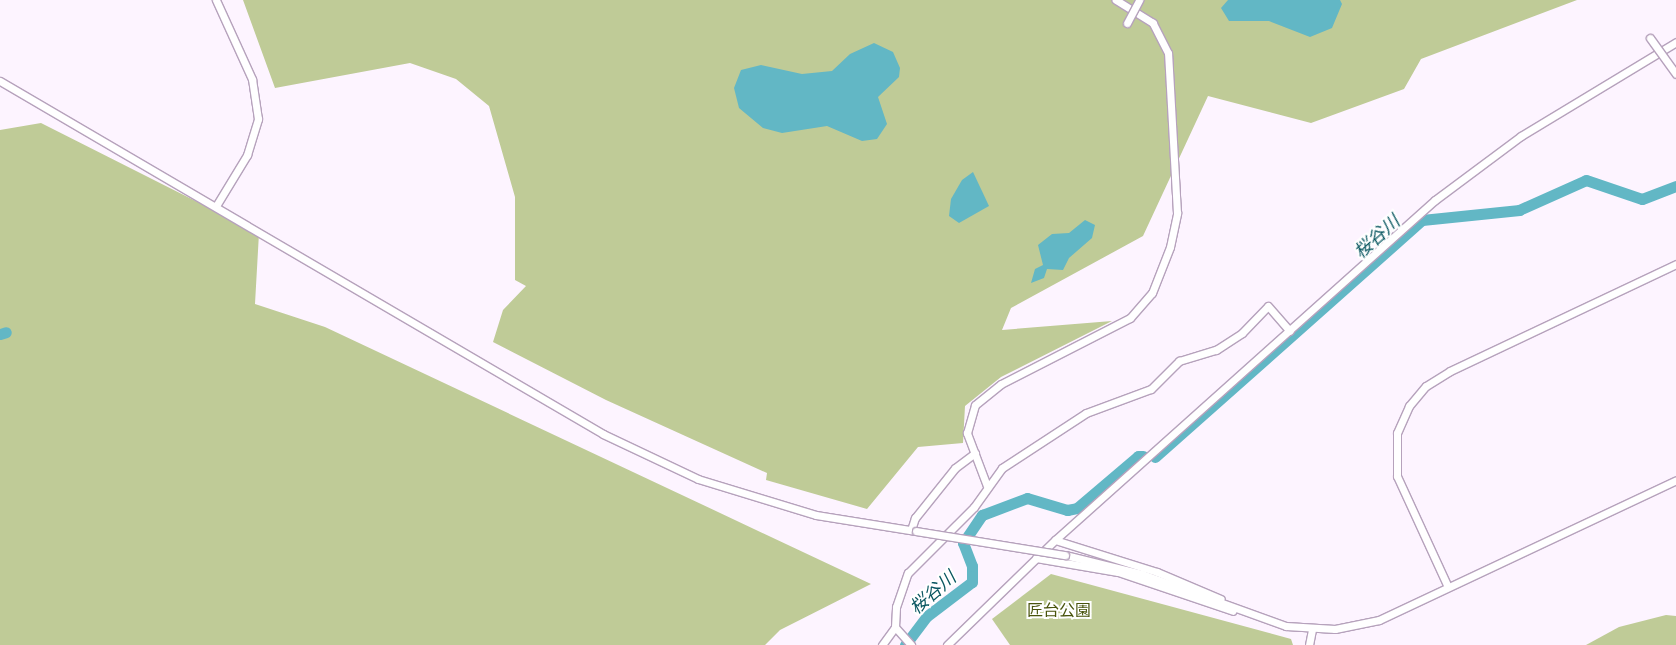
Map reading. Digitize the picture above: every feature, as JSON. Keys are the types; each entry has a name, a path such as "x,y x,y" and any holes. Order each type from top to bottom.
{"street":[{"path":"216,0 254,84 258,119 247,154 216,206"},
{"path":"986,486 975,453 969,423 986,393 1130,318 1152,293 1170,247 1177,213 1168,53 1153,23 1116,0"},
{"path":"1127,23 1139,0"},
{"path":"1650,38 1676,74"},
{"path":"947,645 1054,540 1435,200 1485,161 1676,42"},
{"path":"0,81 603,434 689,475 816,515 1065,555 1142,574 1248,614"},
{"path":"1448,587 1398,476 1397,433 1409,406 1426,386 1450,370 1676,264"},
{"path":"882,645 895,627 896,607 908,573 974,507 986,486 1002,468 1086,413 1151,389 1179,361 1216,350 1242,333 1268,306 1290,330"},
{"path":"914,531 915,518 955,468 975,453"},
{"path":"1036,558 1118,572 1219,610 1248,614 1312,629 1379,620 1676,480"},
{"path":"1054,540 1157,572 1248,614"},
{"path":"895,627 909,643"},
{"path":"1309,645 1312,629"}],"green space":[{"path":"243,0 1577,0 1421,59 1404,89 1311,123 1208,96 1143,236 1011,308 1002,330 1112,321 1001,377 965,406 963,443 918,447 867,509 766,480 767,473 606,400 493,342 503,310 526,286 515,280 515,197 489,106 456,79 410,63 275,88"},
{"path":"41,123 259,233 255,304 325,327 871,584 780,630 765,645 0,645 0,130"},
{"name":"匠台公園","path":"1051,574 1291,639 1293,645 1010,645 992,619"},
{"path":"1666,615 1676,616 1676,645 1586,645 1619,627"}],"water":[{"path":"1228,0 1340,0 1342,4 1332,28 1310,37 1269,21 1229,21 1221,8"},
{"path":"874,43 893,52 900,68 899,77 878,97 887,124 877,139 862,141 827,126 782,133 763,128 739,108 734,88 741,70 761,65 802,74 832,71 850,54"},
{"path":"973,172 989,206 959,223 949,216 951,199 962,180"},
{"path":"1085,220 1095,225 1092,238 1069,258 1063,270 1047,269 1044,278 1031,283 1035,269 1043,265 1038,245 1052,234 1069,233"}],"waterway":[{"name":"桜谷川","path":"1155,457 1422,220 1519,210 1586,180 1642,199 1676,186"},
{"path":"0,334 6,332"},
{"name":"桜谷川","path":"905,645 927,616 972,582 972,566 963,543 982,515 1027,498 1067,510 1077,508 1138,456 1143,456"}]}
